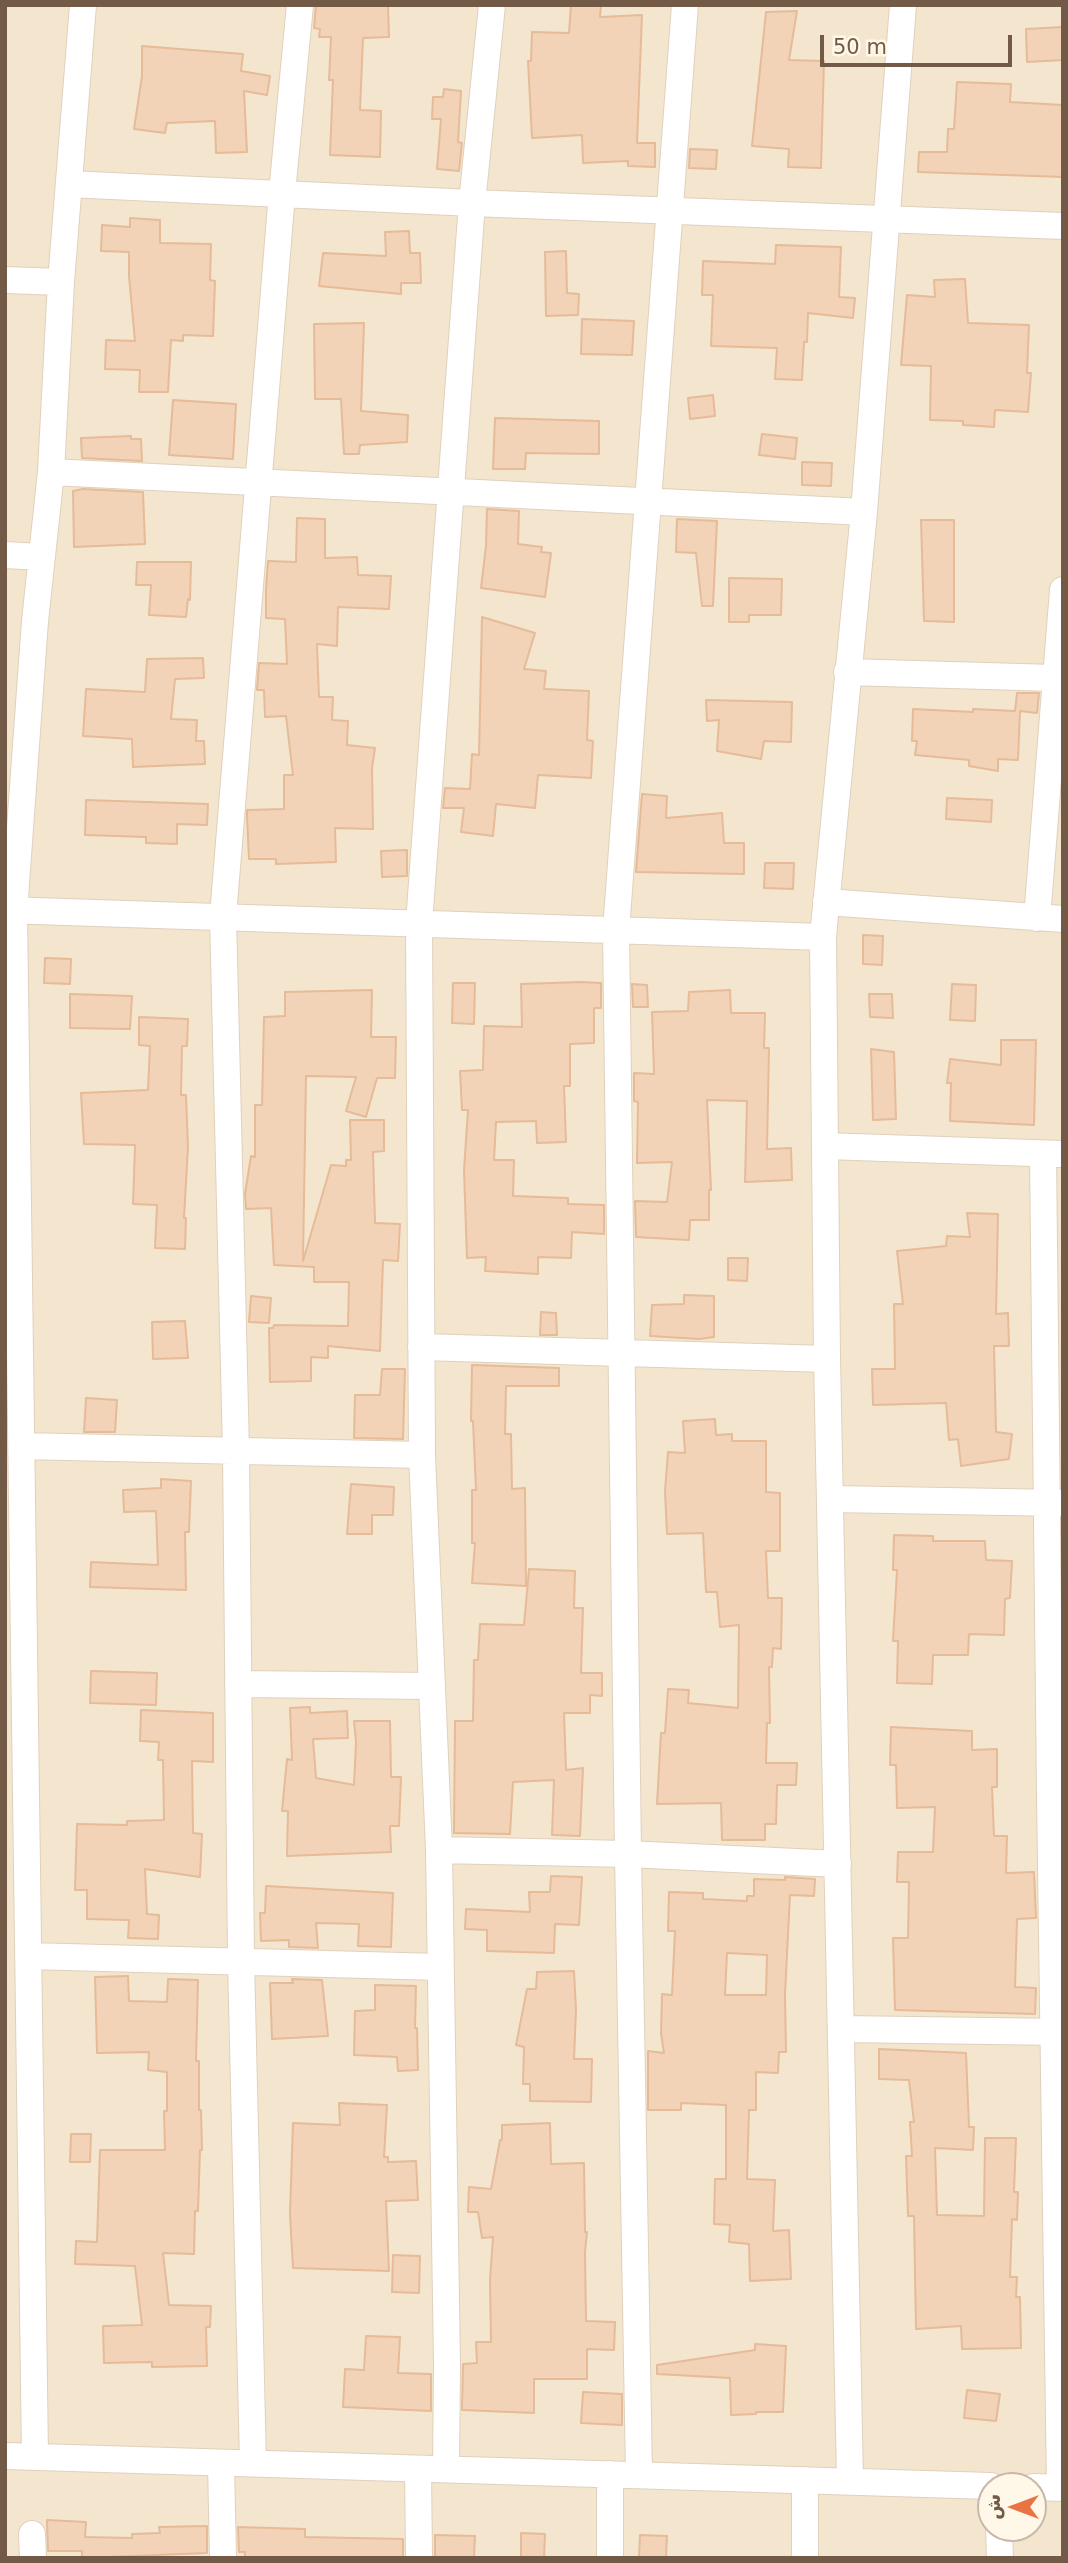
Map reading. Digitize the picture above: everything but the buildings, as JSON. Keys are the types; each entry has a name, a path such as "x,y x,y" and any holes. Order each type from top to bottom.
{"street":[{"path":"36,2457 28,1956 16,1834 22,1446 12,1336 9,911 51,472 61,282 83,6 73,5"},
{"path":"253,2463 241,1961 236,1451 223,916 282,193 300,5"},
{"path":"446,2469 447,2365 439,1850 422,1455 419,923 472,203 492,5"},
{"path":"639,2474 620,1354 616,930 685,5"},
{"path":"849,2480 827,1359 823,937 864,512 903,5"},
{"path":"69,184 1063,226"},
{"path":"5,280 61,282"},
{"path":"51,472 864,512"},
{"path":"5,555 42,557"},
{"path":"826,902 1050,918 1055,678 1063,590"},
{"path":"847,672 1055,678"},
{"path":"9,911 823,937"},
{"path":"825,1146 1053,1154 1061,2488"},
{"path":"421,1347 827,1359"},
{"path":"22,1446 422,1455"},
{"path":"831,1499 1054,1503"},
{"path":"238,1684 431,1686"},
{"path":"439,1850 628,1854 838,1864"},
{"path":"28,1956 440,1967"},
{"path":"841,2029 1059,2032"},
{"path":"5,2456 977,2485"},
{"path":"222,2463 223,2558"},
{"path":"418,2469 419,2558"},
{"path":"610,2474 610,2558"},
{"path":"805,2480 805,2558"}],"shaded area":[{"path":"5,5 1063,5 1063,2558 5,2558"}]}
